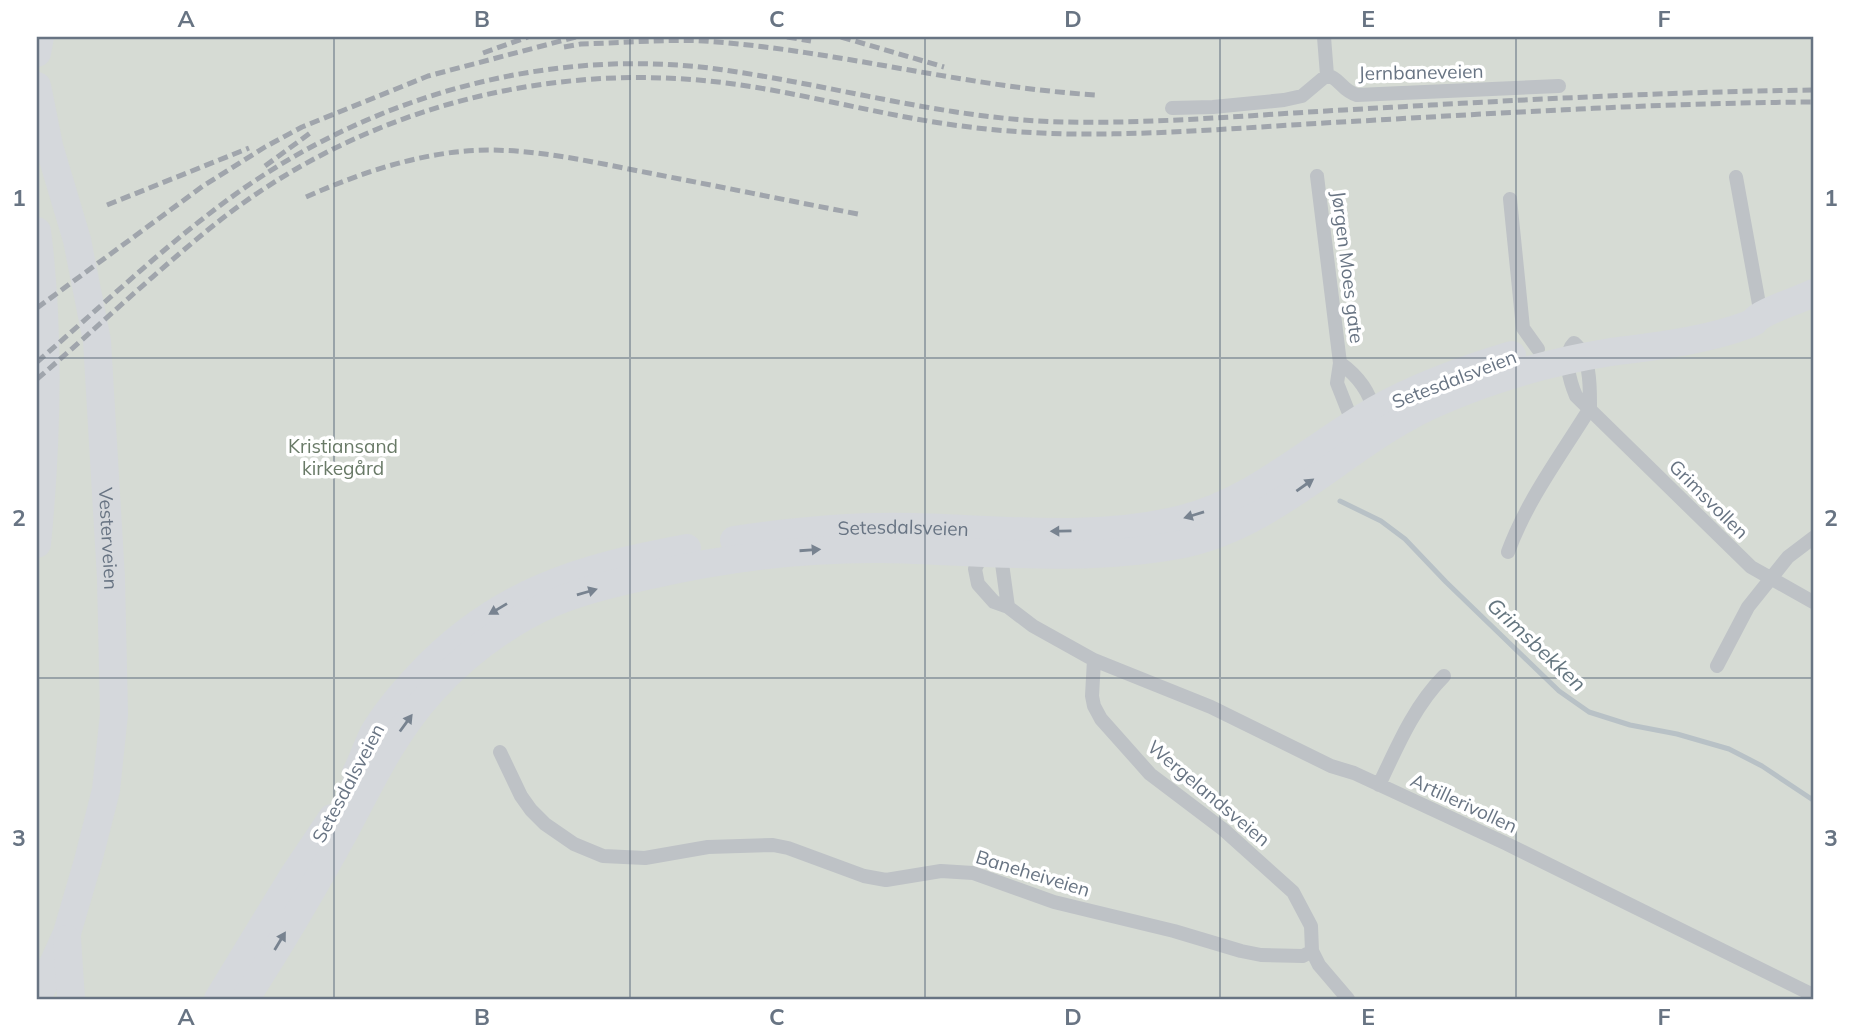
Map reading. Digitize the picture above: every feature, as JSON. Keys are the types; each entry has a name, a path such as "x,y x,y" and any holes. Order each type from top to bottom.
{"highway":[{"path":"37,53 40,37"},
{"name":"Vesterveien","path":"37,86 43,135 77,240 97,341 111,578 114,714 106,790 67,933 37,999"},
{"path":"37,231 44,314 44,400 37,544"},
{"name":"Setesdalsveien","path":"1367,424 1576,354 1744,314 1761,316 1813,293"},
{"name":"Setesdalsveien","path":"218,999 293,876 324,832 384,717 405,690 449,645 482,619 534,589 595,568 715,542 836,528 902,527 1055,555 1123,552 1199,540 1238,525 1277,504 1367,424 1415,390 1519,352 1538,349 1576,354"},
{"name":"Setesdalsveien","path":"245,999 328,861 379,764 409,718 431,691 463,660 517,621 574,595 612,584 687,566 737,558 833,549 993,545"},
{"name":"Vesterveien","path":"67,933 71,999"}],"street":[{"path":"1172,108 1213,107 1302,96 1327,75 1324,37"},
{"name":"Jernbaneveien","path":"1327,75 1335,78 1346,92 1357,95 1559,86"},
{"name":"Jørgen Moes gate","path":"1317,176 1340,363 1337,383 1367,424"},
{"path":"1736,177 1761,316"},
{"path":"1510,199 1523,328 1538,349"},
{"name":"Grimsvollen","path":"1576,354 1571,385 1576,396 1751,567 1813,602"},
{"name":"Jørgen Moes gate","path":"1340,363 1350,370 1369,394 1367,424"},
{"path":"1508,552 1541,484 1590,408"},
{"path":"1717,666 1748,607 1788,557 1813,538"},
{"path":"993,545 975,569 978,584 994,602 1008,607 1033,626 1094,660"},
{"path":"993,545 1008,607"},
{"name":"Artillerivollen","path":"1094,660 1211,707 1331,766 1354,773 1531,855 1813,995"},
{"name":"Wergelandsveien","path":"1094,660 1094,706 1101,719 1150,774 1224,830 1293,892 1311,926 1312,951 1348,999"},
{"path":"1380,785 1417,710 1430,690 1444,676"},
{"name":"Baneheiveien","path":"499,752 531,810 545,824 575,844 603,856 645,858 708,847 774,845 864,876 886,880 941,871 973,873 1054,902 1261,955 1303,956 1312,951"}],"green space":[{"name":"Kristiansand kirkegård","path":"37,37 1813,37 1813,999 37,999"}],"waterway":[{"name":"Grimsbekken","path":"1340,501 1381,521 1405,539 1559,691 1589,712 1729,749 1762,766 1813,800"}],"railway":[{"path":"483,53 528,37"},
{"path":"37,308 203,186 302,127 428,76 576,37"},
{"path":"787,37 811,41"},
{"path":"841,37 944,67"},
{"path":"564,47 581,44 704,41 802,52 1047,91 1096,95"},
{"path":"37,362 197,223 253,182 304,151 358,124 414,102 471,84 529,72 589,65 649,64 709,68 929,108 1062,122 1168,120 1578,97 1813,90"},
{"path":"37,379 191,244 270,185 329,151 391,123 456,102 522,87 589,79 658,78 726,83 951,125 1070,134 1197,131 1630,107 1813,102"},
{"path":"265,166 313,131"},
{"path":"107,205 249,148"},
{"path":"306,197 358,176 411,160 474,150 499,150 577,159 858,214"}]}
